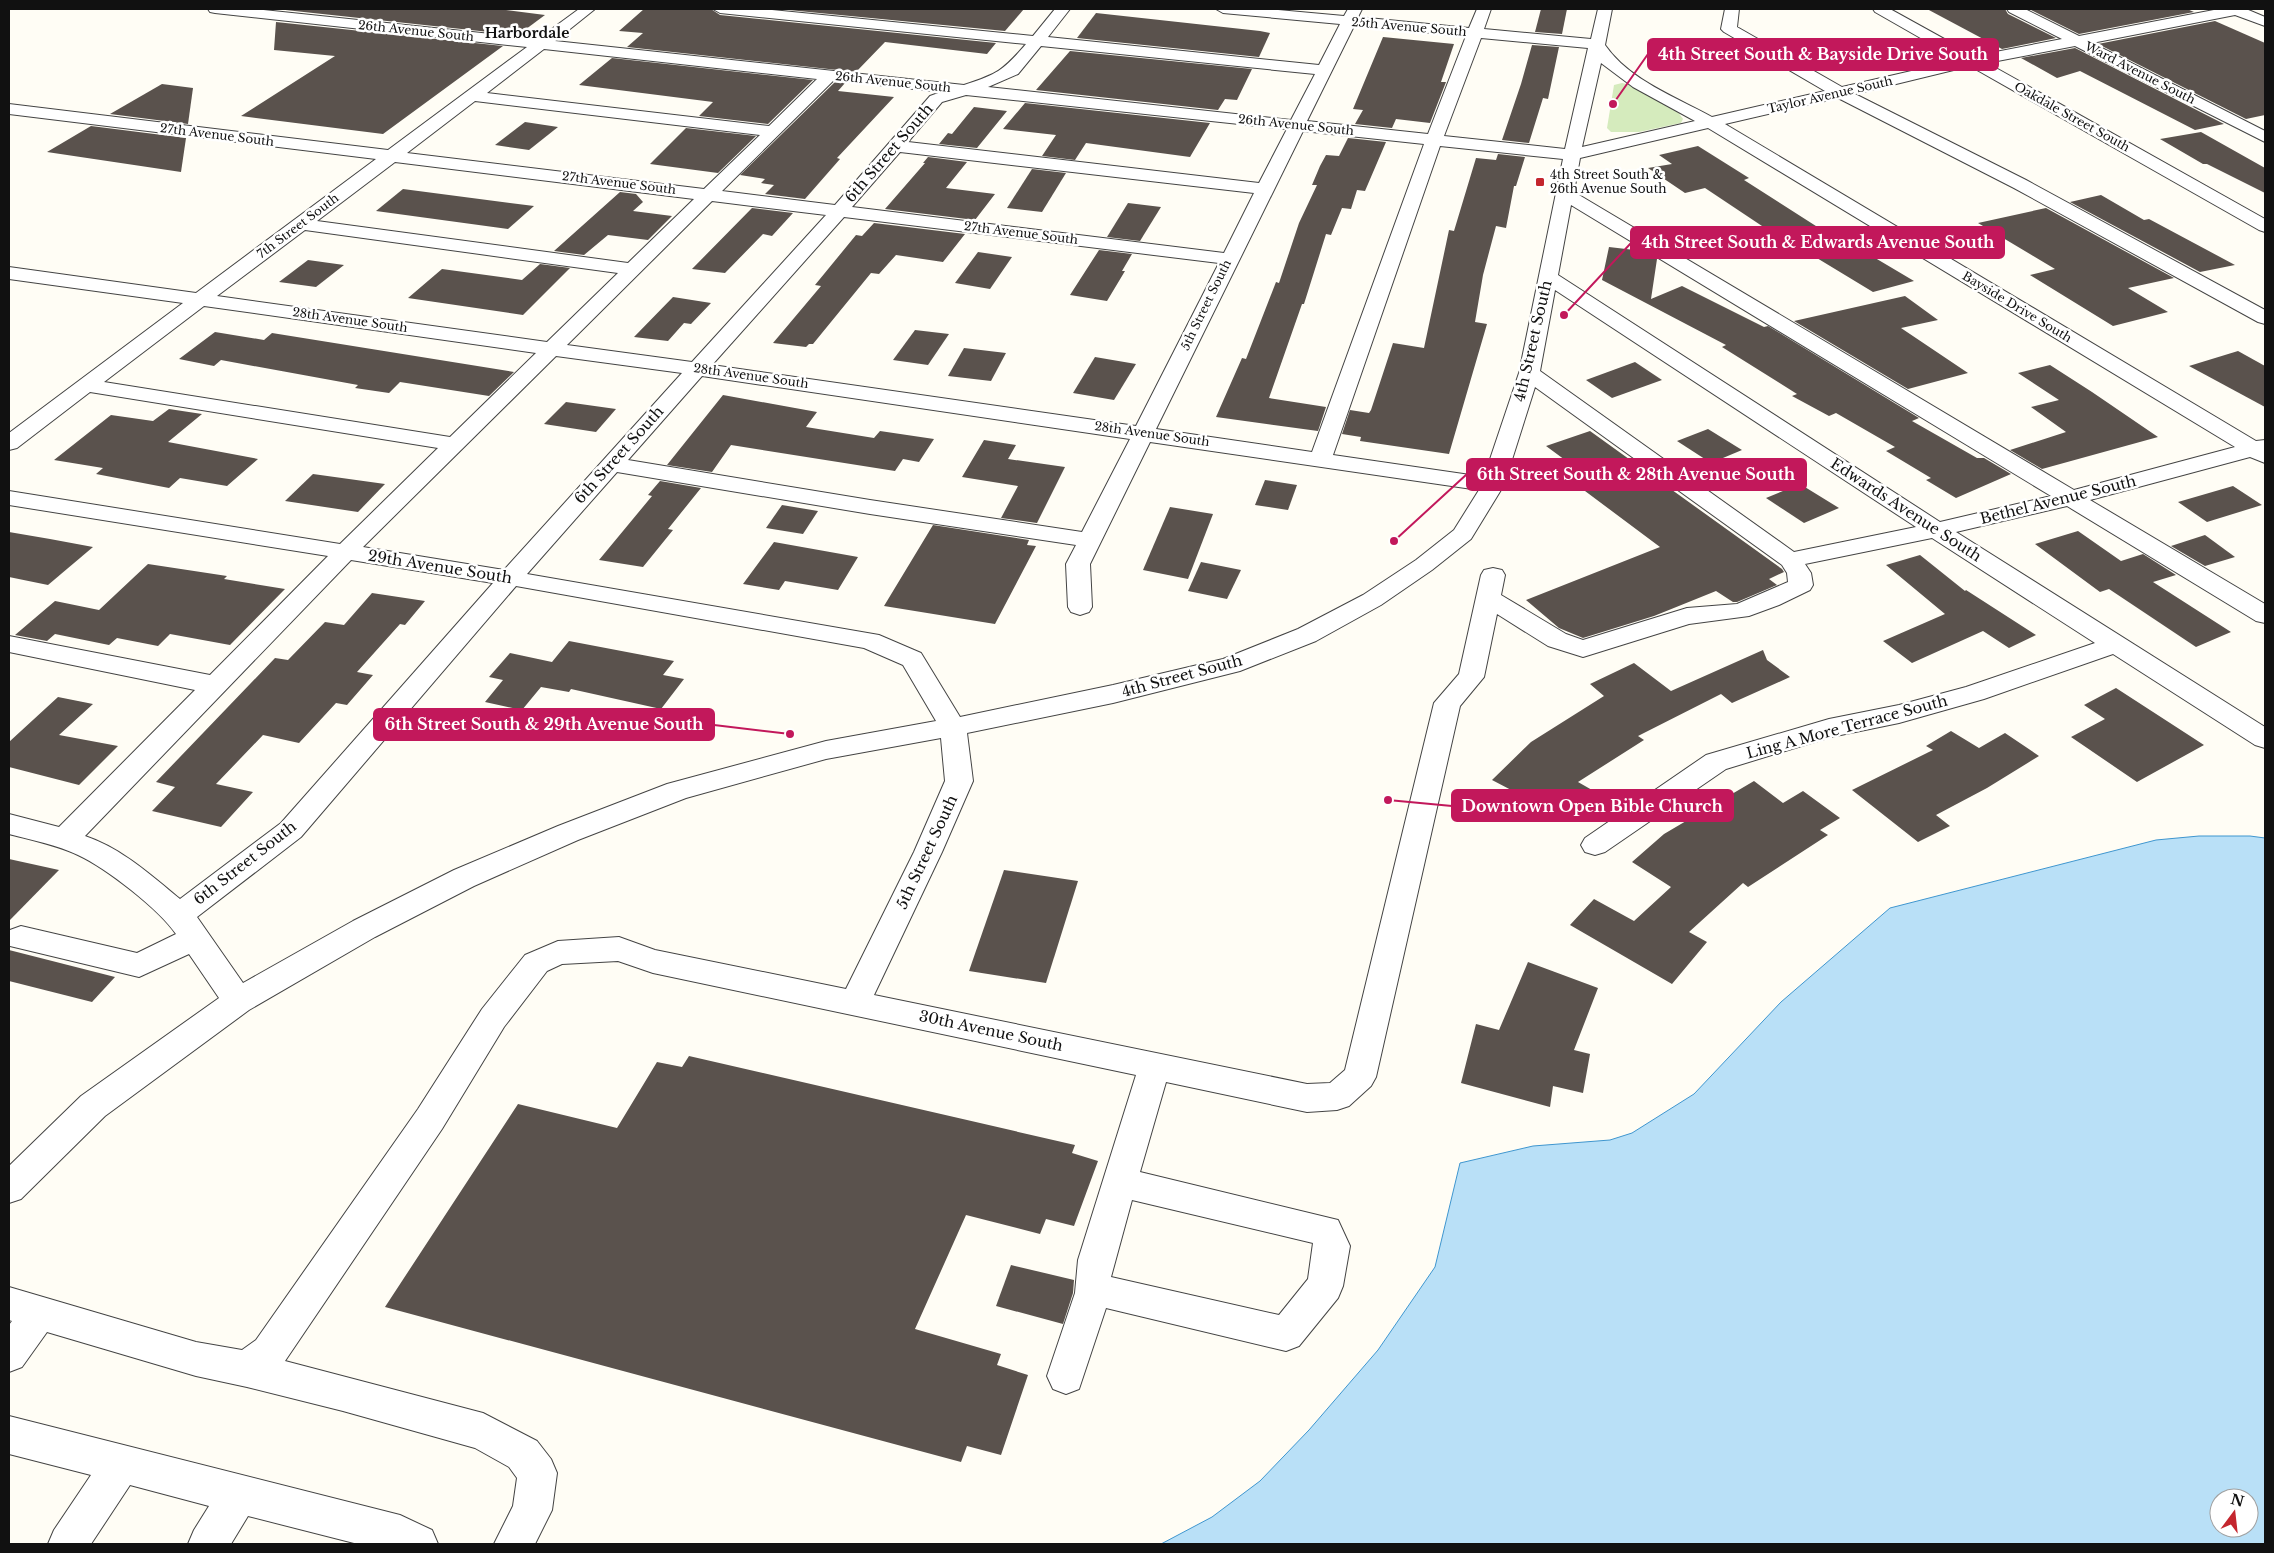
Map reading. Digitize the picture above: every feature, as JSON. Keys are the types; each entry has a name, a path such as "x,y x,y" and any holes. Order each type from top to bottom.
{"street":[{"name":"26th Avenue South","path":"215,9 1572,156"},
{"name":"7th Street South","path":"9,443 588,9"},
{"path":"720,9 1325,70"},
{"name":"6th Street South","path":"21,938 139,965 187,926 291,830 510,578 840,210 936,99 992,81 1012,71 1063,9"},
{"name":"25th Avenue South","path":"1223,9 1352,15 1476,33 1596,44"},
{"path":"1321,459 1434,140 1484,9"},
{"name":"4th Street South","path":"953,727 1113,694 1231,665 1307,635 1372,600 1424,565 1463,534 1493,485 1529,373 1572,156 1605,9"},
{"path":"1732,9 1729,29 1839,92 2020,184 2265,318"},
{"name":"Oakdale Street South","path":"1880,9 2265,226"},
{"name":"Ward Avenue South","path":"2014,9 2265,136"},
{"path":"2235,9 2263,20"},
{"name":"Taylor Avenue South","path":"1572,156 1973,62 2235,9"},
{"name":"5th Street South","path":"1080,607 1078,564 1229,259 1299,125 1352,15"},
{"name":"Bayside Drive South","path":"1596,44 1609,63 1639,84 1711,123 2261,450"},
{"path":"64,840 345,552 829,76"},
{"path":"473,96 773,131"},
{"name":"27th Avenue South","path":"9,109 1229,259"},
{"path":"896,146 1266,189"},
{"path":"1565,194 2265,615"},
{"path":"301,224 632,269"},
{"name":"28th Avenue South","path":"9,273 697,368 1493,485"},
{"name":"Edwards Avenue South","path":"1548,277 1936,530 2265,739"},
{"path":"1529,373 1790,560"},
{"path":"86,385 454,444"},
{"name":"Bethel Avenue South","path":"1790,560 1936,530 2261,450"},
{"path":"611,464 870,508 1090,540"},
{"name":"29th Avenue South","path":"9,498 510,578 870,641"},
{"name":"30th Avenue South","path":"247,1369 269,1352 430,1119 494,1018 536,963 558,953 618,949 653,961 1307,1098 1337,1096 1360,1077 1447,702 1471,677 1491,587 1557,640 1583,649 1687,616 1740,611 1770,600 1801,585 1799,573 1790,560"},
{"name":"5th Street South","path":"855,1002 928,852 959,781 953,727 912,659 870,641"},
{"path":"9,644 215,684"},
{"name":"Ling A More Terrace South","path":"1595,845 1716,762 1829,728 1899,714 1974,693 2117,644"},
{"path":"9,1188 93,1106 238,1001 364,929 464,878 568,833 677,791 826,750 953,727"},
{"path":"9,824 35,830 89,848 136,878 187,926 238,1001"},
{"path":"1066,1376 1090,1304 1096,1260 1156,1066"},
{"path":"1093,1289 1286,1334 1325,1286 1332,1246 1326,1231 1120,1182"},
{"path":"9,1355 24,1309 196,1359 247,1369 343,1393 483,1432 523,1454 537,1473 532,1510 514,1544"},
{"path":"9,1435 400,1535 418,1544"},
{"path":"68,1544 121,1464"},
{"path":"208,1544 239,1494"}],"green space":[{"path":"1622,83 1631,85 1678,112 1683,119 1681,123 1639,132 1611,132 1607,128 1614,85"}],"water":[{"path":"2199,836 2250,836 2265,838 2265,1544 1161,1544 1212,1517 1260,1481 1309,1430 1378,1350 1435,1267 1460,1163 1533,1146 1610,1140 1632,1133 1694,1094 1781,1002 1890,908 2156,840"}],"building":[{"path":"276,9 498,9 545,15 518,35"},
{"path":"644,9 711,9 720,15 996,43 987,54 885,42 856,72 627,47 643,33 619,31"},
{"path":"778,9 1024,9 1005,31"},
{"path":"1541,9 1567,9 1562,34 1535,32"},
{"path":"1927,9 2005,9 2008,14 2056,38 2002,49"},
{"path":"2029,9 2187,9 2194,12 2079,34"},
{"path":"1096,13 1270,33 1259,57 1077,38"},
{"path":"2215,21 2265,43 2265,115 2246,119 2098,44"},
{"path":"276,22 503,46 383,134 241,116 335,56 274,50"},
{"path":"1383,37 1454,44 1441,82 1446,82 1430,123 1396,119 1392,128 1355,124 1363,110 1353,109"},
{"path":"1532,45 1559,47 1548,99 1543,98 1529,143 1502,140 1521,84"},
{"path":"2075,48 2224,124 2195,130 2080,71 2057,78 2021,58"},
{"path":"1070,51 1252,69 1237,100 1225,99 1218,110 1036,90"},
{"path":"612,58 813,80 768,124 699,116 713,102 579,85"},
{"path":"835,82 845,83 838,91 894,97 837,158 840,159 805,199 765,194 774,185 761,183 765,179 740,175"},
{"path":"162,84 193,88 188,124 110,114"},
{"path":"1025,103 1210,123 1190,157 1086,143 1075,160 1042,156 1056,135 1003,129"},
{"path":"974,107 1007,111 977,148 939,144 948,133 952,134"},
{"path":"525,122 558,127 529,150 495,145"},
{"path":"91,126 186,138 181,172 47,152"},
{"path":"686,128 756,136 718,173 650,164"},
{"path":"2201,132 2265,168 2265,193 2207,164 2203,164 2160,139"},
{"path":"1348,138 1386,142 1365,191 1357,190 1351,209 1342,208 1331,235 1326,234 1304,304 1302,304 1269,398 1326,407 1318,431 1216,417 1242,358 1246,359 1276,282 1279,283 1299,223 1317,185 1312,185 1320,166 1326,155 1339,156"},
{"path":"1698,146 1749,178 1744,180 1855,251 1860,249 1914,281 1873,292 1802,249 1798,250 1705,188 1685,193 1648,168 1672,164 1659,155"},
{"path":"1498,154 1525,157 1516,186 1514,186 1506,228 1496,226 1483,275 1475,322 1487,324 1449,454 1360,441 1361,437 1342,434 1350,410 1369,413 1371,410 1393,343 1424,348 1449,230 1454,231 1476,158 1496,160"},
{"path":"928,157 967,162 946,188 995,194 975,220 885,209 925,163 923,163"},
{"path":"1032,169 1066,173 1042,212 1007,208"},
{"path":"403,189 534,206 508,229 376,211"},
{"path":"620,192 636,194 643,202 633,211 672,216 648,240 608,235 584,255 554,251"},
{"path":"2101,195 2144,220 2149,219 2235,265 2200,272 2070,202"},
{"path":"1128,203 1161,207 1140,241 1107,237"},
{"path":"752,208 793,213 772,236 763,234 725,273 692,269"},
{"path":"2046,208 2174,278 2128,288 2168,312 2113,326 2030,275 2055,269 1978,223"},
{"path":"874,223 965,234 943,262 896,255 879,274 871,273 813,344 809,344 806,347 773,343 821,286 815,285 856,235 862,236"},
{"path":"1609,247 1643,251 1657,259 1651,299 1682,286 1764,327 1768,326 1919,418 1912,421 1977,458 1984,458 2011,474 1956,498 1926,480 1931,478 1886,451 1895,447 1836,413 1829,416 1792,396 1797,394 1722,347 1726,345 1602,280"},
{"path":"1099,250 1132,254 1122,271 1125,271 1107,301 1070,295"},
{"path":"978,252 1012,257 990,289 955,283"},
{"path":"308,260 344,265 316,287 279,282"},
{"path":"540,264 570,268 523,315 408,298 442,269 522,280"},
{"path":"1905,296 1938,320 1901,328 1968,373 1908,389 1794,321"},
{"path":"673,297 711,303 691,324 684,323 668,341 634,337"},
{"path":"915,330 949,334 928,365 893,360"},
{"path":"215,332 264,340 272,333 514,372 489,396 400,382 389,393 355,388 358,385 221,360 214,366 179,359"},
{"path":"964,348 1006,353 991,381 948,376"},
{"path":"2238,351 2265,366 2265,407 2189,366"},
{"path":"1095,357 1136,364 1114,400 1073,393"},
{"path":"1635,362 1662,380 1612,398 1586,380"},
{"path":"2050,365 2158,437 2042,469 2010,450 2066,432 2031,407 2059,400 2018,373"},
{"path":"723,395 817,412 806,427 874,438 880,431 934,439 919,462 903,459 895,471 731,445 712,472 667,465"},
{"path":"566,402 616,409 596,432 544,424"},
{"path":"169,409 202,414 168,442 258,459 227,486 180,478 169,488 96,474 103,468 54,460 111,415 153,421"},
{"path":"1708,429 1742,450 1711,463 1677,441"},
{"path":"1590,431 1782,569 1784,572 1769,579 1777,585 1737,602 1733,602 1716,591 1654,616 1583,638 1559,628 1526,600 1660,547 1585,491 1599,485 1546,446"},
{"path":"984,440 1016,445 1008,459 1065,467 1037,523 1001,518 1018,486 962,477"},
{"path":"313,474 385,484 358,512 285,501"},
{"path":"1265,480 1297,485 1288,510 1255,505"},
{"path":"660,481 701,488 668,529 673,530 643,567 599,560 652,496 648,495"},
{"path":"1800,484 1839,508 1804,523 1766,498"},
{"path":"2233,486 2262,505 2207,522 2178,502"},
{"path":"782,505 818,511 803,534 766,528"},
{"path":"1170,507 1213,514 1188,579 1143,570"},
{"path":"933,525 1029,540 1027,545 1036,546 995,624 884,606"},
{"path":"2078,531 2121,561 2143,554 2176,575 2153,582 2231,632 2196,647 2109,589 2100,592 2035,544"},
{"path":"9,532 93,547 48,585 9,577"},
{"path":"2205,535 2235,557 2205,566 2171,546"},
{"path":"774,542 858,557 838,590 785,581 779,590 743,584"},
{"path":"1920,555 1965,591 2036,635 2009,648 1983,631 1912,663 1883,641 1945,614 1886,565"},
{"path":"1201,562 1241,570 1227,599 1188,591"},
{"path":"148,564 227,576 224,579 285,589 230,645 170,634 158,646 117,638 109,645 55,634 47,641 15,635 55,601 99,610"},
{"path":"372,593 425,601 405,625 400,624 357,672 373,675 347,705 336,703 299,743 263,735 216,784 253,792 221,827 152,811 175,787 156,782 275,658 288,660 325,622 344,625"},
{"path":"569,641 674,661 663,675 684,679 661,709 571,689 569,692 541,687 522,710 485,702 503,680 489,677 510,653 552,662"},
{"path":"1763,650 1767,660 1790,677 1732,703 1721,694 1638,736 1644,740 1578,782 1592,790 1565,818 1492,780 1531,742 1604,696 1590,684 1634,663 1671,691"},
{"path":"2116,688 2204,745 2137,782 2071,737 2105,719 2084,705"},
{"path":"58,697 93,704 59,735 118,746 79,785 9,767 9,742"},
{"path":"1951,731 1979,748 2005,733 2039,756 1987,788 1936,815 1950,826 1918,842 1852,790 1933,750 1926,746"},
{"path":"1754,781 1783,803 1803,791 1840,818 1820,830 1828,835 1748,887 1743,883 1689,932 1707,942 1672,984 1570,925 1594,899 1634,921 1671,887 1632,862 1664,834"},
{"path":"9,859 59,870 9,921"},
{"path":"1004,870 1078,881 1046,983 969,971"},
{"path":"9,950 115,977 92,1002 9,981"},
{"path":"1528,962 1598,988 1574,1050 1590,1054 1583,1093 1553,1086 1550,1107 1461,1083 1476,1024 1499,1030"},
{"path":"689,1056 1075,1145 1072,1153 1098,1161 1074,1226 1046,1219 1040,1234 966,1215 915,1329 1001,1354 997,1365 1028,1375 1001,1455 967,1446 961,1462 385,1307 518,1104 617,1128 657,1062 682,1067"},
{"path":"1011,1265 1074,1280 1073,1293 1063,1324 996,1306"}],"place":[{"name":"4th Street South & Bayside Drive South","path":"1613,104"},
{"name":"4th Street South & 26th Avenue South","path":"1540,182"},
{"name":"4th Street South & Edwards Avenue South","path":"1564,315"},
{"name":"6th Street South & 28th Avenue South","path":"1394,541"},
{"name":"6th Street South & 29th Avenue South","path":"790,734"},
{"name":"Downtown Open Bible Church","path":"1388,800"}],"district":[{"name":"Harbordale","path":"527,33"}]}
